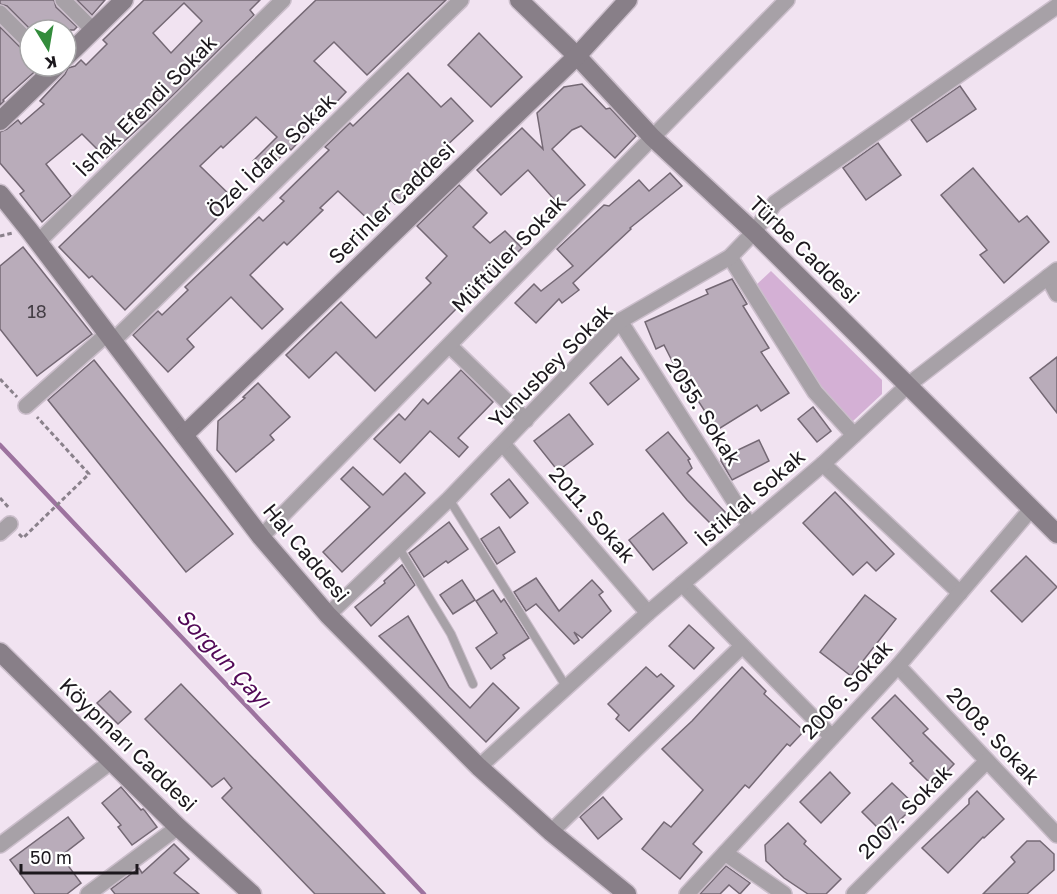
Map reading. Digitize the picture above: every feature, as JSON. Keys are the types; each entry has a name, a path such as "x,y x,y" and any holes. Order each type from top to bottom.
{"street":[{"path":"63,0 93,30"},
{"path":"78,45 124,0"},
{"name":"İshak Efendi Sokak","path":"38,242 283,0"},
{"name":"Özel İdare Sokak","path":"26,406 110,337 461,0"},
{"name":"Türbe Caddesi","path":"519,0 577,56 652,137 754,232 1057,534"},
{"name":"Serinler Caddesi","path":"184,435 577,56 628,0"},
{"name":"Müftüler Sokak","path":"261,537 787,0"},
{"name":"Yunusbey Sokak","path":"328,615 449,499 620,321 730,257 754,232 775,203 1051,5"},
{"path":"0,13 18,31"},
{"path":"0,121 44,78"},
{"name":"Hal Caddesi","path":"0,194 261,537 328,615 394,684 479,767 551,832 627,894"},
{"path":"730,257 815,392 854,435"},
{"path":"1052,273 1057,294"},
{"name":"İstiklal Sokak","path":"479,767 648,613 823,464 908,385 1052,273"},
{"name":"2055. Sokak","path":"620,321 750,526"},
{"path":"450,346 526,420"},
{"name":"2011. Sokak","path":"503,444 648,613"},
{"path":"823,464 960,593"},
{"name":"2006. Sokak","path":"687,894 898,666 1032,508"},
{"path":"682,584 832,737"},
{"path":"551,832 742,646"},
{"name":"Köypınarı Caddesi","path":"0,652 178,826 252,894"},
{"name":"2008. Sokak","path":"898,666 1057,835"},
{"path":"0,846 112,760"},
{"name":"2007. Sokak","path":"854,894 987,760"},
{"path":"88,894 178,826"},
{"path":"725,853 784,894"}],"lane":[{"path":"449,499 567,688"},
{"path":"399,548 451,634 472,684"}],"path":[{"path":"0,379 89,474 34,528"}],"shaded area":[{"path":"771,271 882,380 882,394 852,422 816,380 755,286"}],"building":[{"path":"0,0 54,0 56,7 68,18 19,18 7,6 0,4"},
{"path":"77,0 105,0 92,15"},
{"path":"144,0 260,0 250,10 254,15 106,158 82,134 46,164 71,196 42,222 20,194 24,191 0,163 0,132 18,120 21,124 44,104 40,101 61,78 78,78 78,63 81,60 86,65 107,44 103,40","holes":["184,3 202,21 171,53 153,33"]},
{"path":"316,0 446,0 367,75 334,42 314,61 346,92 291,150 289,148 265,173 253,161 277,137 256,117 200,166 235,200 125,310 92,276 89,278 59,247"},
{"path":"0,27 18,45 18,78 28,78 0,105"},
{"path":"479,33 522,77 491,107 448,65"},
{"path":"408,73 441,107 451,98 473,121 416,174 423,182 395,204 391,200 371,222 338,191 320,208 323,210 287,245 284,242 250,275 283,309 262,329 231,297 187,339 194,347 168,372 133,335 158,311 162,315 188,290 185,287 259,217 263,221 284,201 280,198 329,150 325,147 350,123 353,126"},
{"path":"582,84 606,109 610,108 636,136 615,158 581,126 572,130 552,149 585,185 561,207 528,170 501,195 477,170 522,128 543,149 537,113 564,87"},
{"path":"960,86 976,109 927,142 911,120"},
{"path":"878,143 901,175 866,200 843,168"},
{"path":"973,168 1019,222 1027,216 1049,242 1004,283 980,255 987,250 941,195"},
{"path":"670,173 682,186 630,228 573,283 579,290 562,303 559,299 536,323 515,303 534,284 541,291 573,266 557,249 604,205 609,206 639,180 649,191"},
{"path":"459,185 487,213 473,227 490,243 505,231 522,248 459,310 457,308 375,391 336,352 309,378 286,355 341,302 376,338 431,283 426,278 447,256 417,226"},
{"path":"23,247 92,334 37,376 0,329 0,266"},
{"path":"732,279 747,304 743,306 769,348 761,352 789,393 761,411 757,405 717,430 697,399 693,402 664,345 656,349 645,322 708,294 706,290"},
{"path":"621,357 639,379 608,405 590,383"},
{"path":"1057,357 1057,413 1030,378"},
{"path":"94,360 233,534 186,572 48,400"},
{"path":"461,370 493,402 458,438 468,447 459,457 430,431 400,463 374,439 399,414 405,420 423,399 428,404"},
{"path":"258,383 290,417 270,435 274,440 236,472 217,450 218,421 245,398 243,397"},
{"path":"813,407 831,431 817,442 798,419"},
{"path":"569,414 593,444 558,471 534,441"},
{"path":"668,432 690,459 688,460 692,468 687,473 727,514 714,527 687,500 646,450"},
{"path":"759,440 769,461 732,480 721,458"},
{"path":"353,467 383,495 405,473 425,493 342,572 323,552 370,507 341,479"},
{"path":"509,479 528,503 510,518 491,494"},
{"path":"835,492 894,554 876,571 867,562 853,575 803,523"},
{"path":"663,513 687,543 653,570 629,540"},
{"path":"449,522 468,549 424,577 409,553"},
{"path":"499,527 515,552 497,564 481,539"},
{"path":"1026,556 1057,587 1022,622 991,591"},
{"path":"402,565 415,585 371,626 355,607 385,583 384,581"},
{"path":"536,578 559,611 592,580 603,592 599,595 611,611 582,638 574,632 579,640 574,644 536,604 526,611 514,592"},
{"path":"462,580 475,600 453,614 440,595"},
{"path":"493,590 501,602 504,599 529,638 503,655 505,658 491,669 476,648 497,633 476,601"},
{"path":"865,595 896,619 851,676 820,652"},
{"path":"408,616 449,687 470,708 493,683 519,708 486,742 379,636"},
{"path":"689,625 714,648 694,669 669,646"},
{"path":"646,667 657,677 661,674 674,686 629,731 616,719 619,715 608,704"},
{"path":"742,667 766,691 764,694 804,731 790,746 787,744 749,788 745,785 693,844 702,852 680,879 642,849 664,822 671,827 703,790 662,749 692,721"},
{"path":"181,684 385,894 315,894 222,798 232,788 224,778 212,787 145,719"},
{"path":"110,691 131,712 118,724 97,703"},
{"path":"895,695 928,729 923,733 954,764 933,786 910,763 913,761 872,718"},
{"path":"830,772 850,793 821,823 800,802"},
{"path":"892,783 915,805 885,835 862,812"},
{"path":"121,787 157,827 132,845 118,827 121,825 102,803"},
{"path":"977,791 1004,819 948,873 922,848 969,804 969,799"},
{"path":"603,797 622,819 598,839 580,817"},
{"path":"68,817 84,838 61,856 81,883 67,894 35,894 10,860"},
{"path":"788,823 806,841 804,844 841,879 826,894 808,894 784,878 766,861 765,845"},
{"path":"1027,841 1040,841 1054,854 1054,870 1027,894 983,894 1015,862 1011,857"},
{"path":"174,844 189,859 174,873 199,894 115,894 111,889 139,868 142,873"},
{"path":"726,866 750,883 740,894 729,885 720,894 700,894"}],"waterway":[{"name":"Sorgun Çayı","path":"0,445 424,894"}]}
